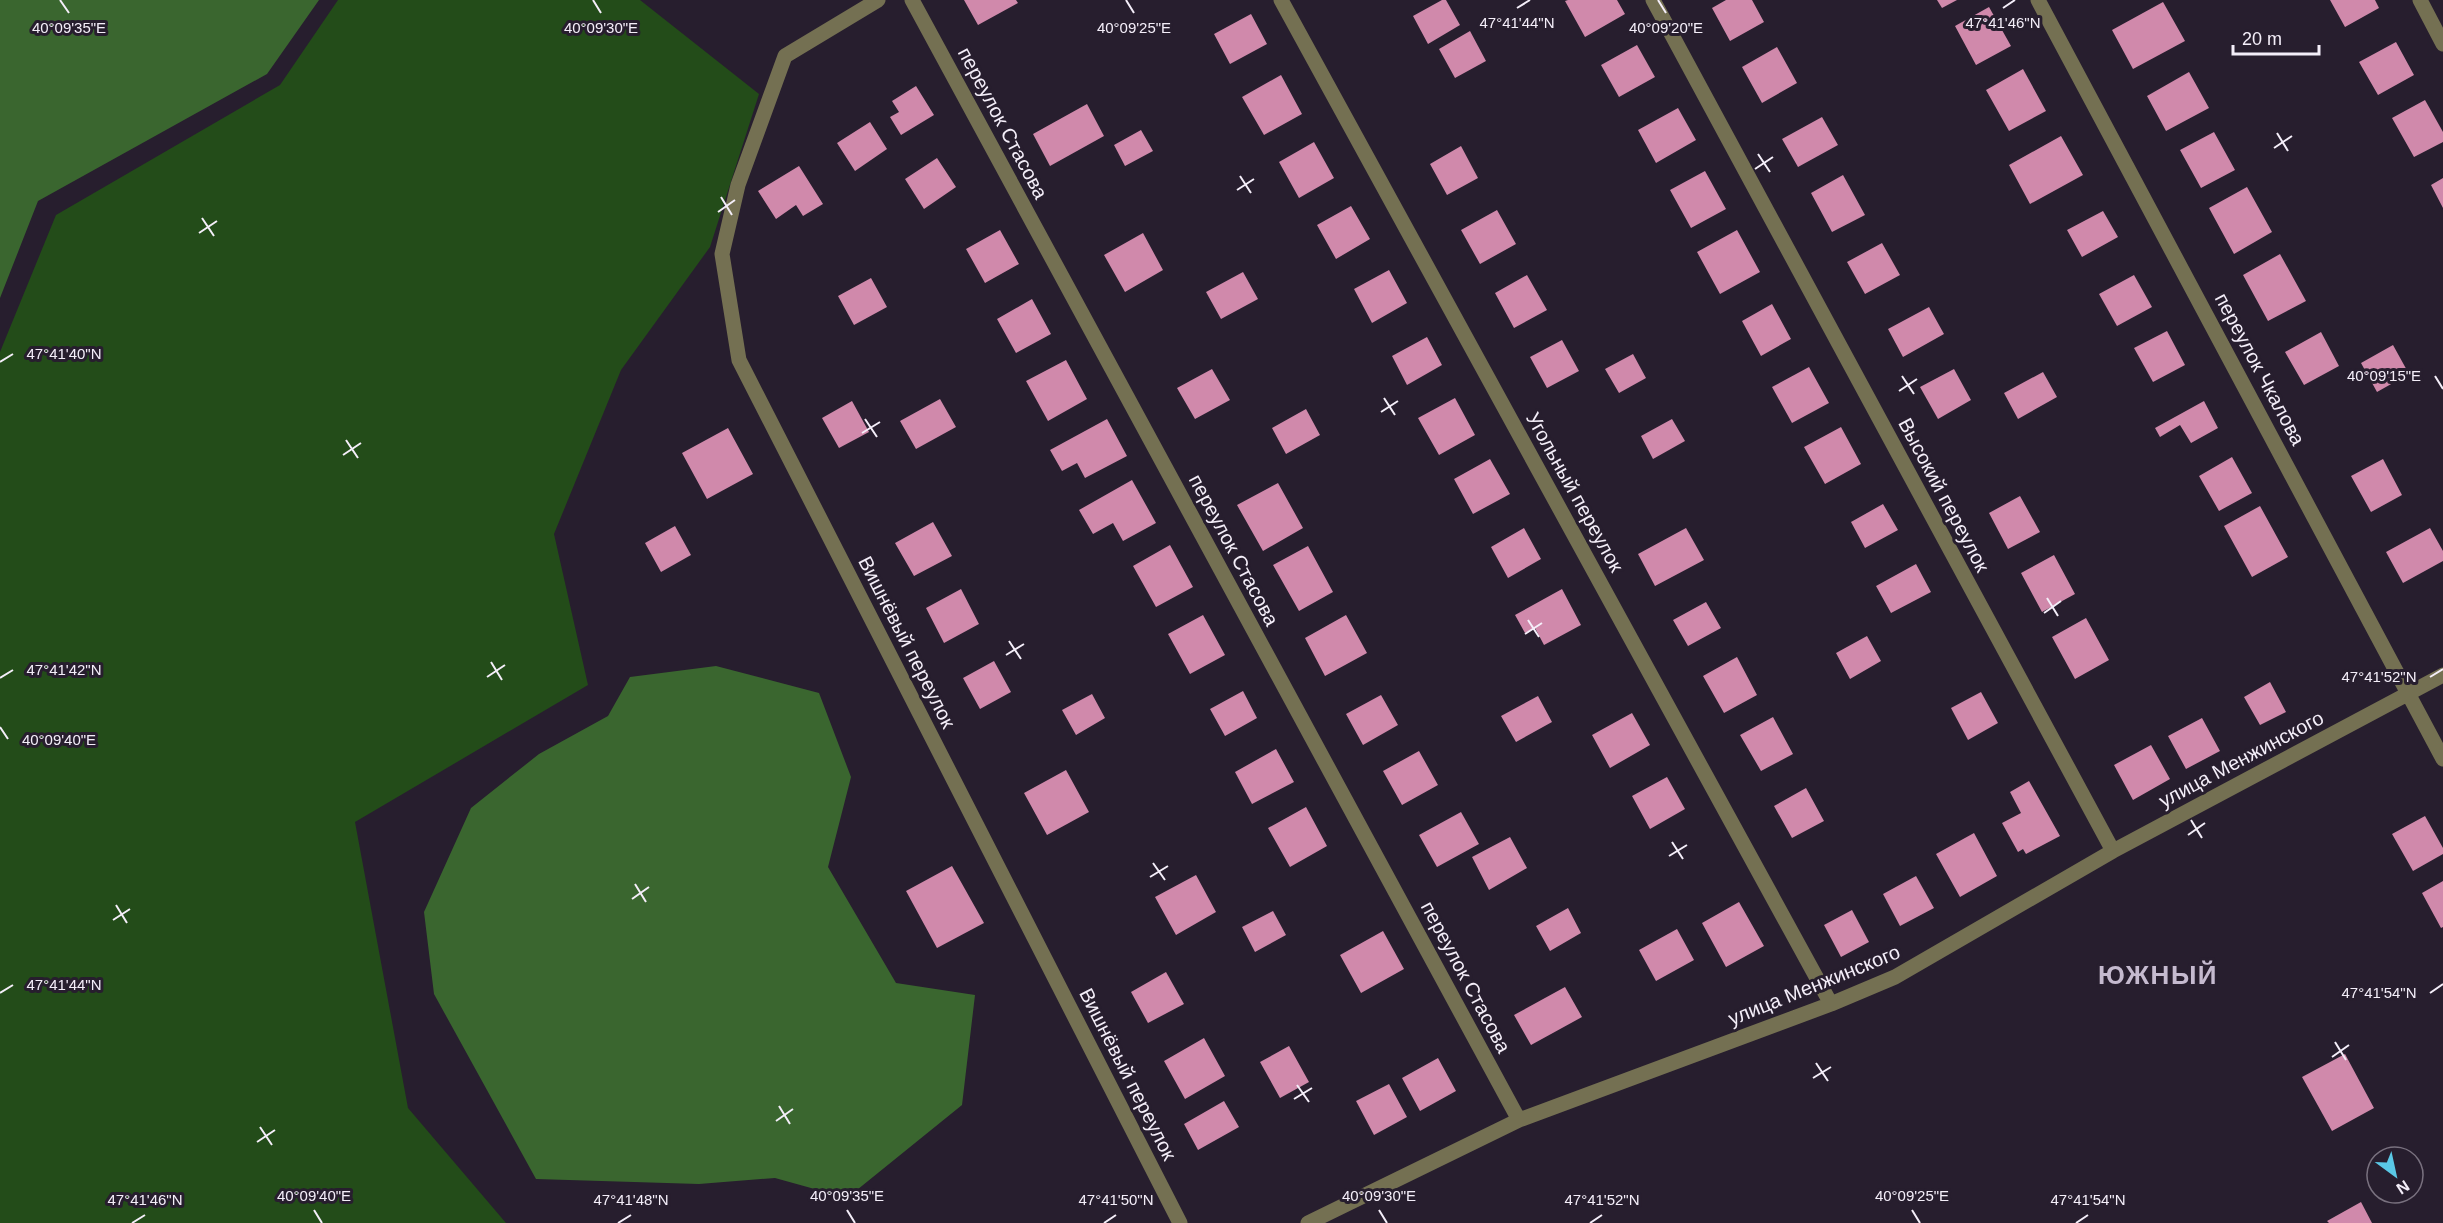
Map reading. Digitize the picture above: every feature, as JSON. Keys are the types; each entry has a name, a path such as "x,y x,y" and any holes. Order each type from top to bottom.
{"street":[{"name":"Вишнёвый переулок","path":"878,0 785,56 738,185 722,254 739,360 1180,1223"},
{"name":"переулок Стасова","path":"912,0 1520,1120"},
{"name":"Угольный переулок","path":"1281,0 1831,1004"},
{"name":"Высокий переулок","path":"1653,0 2113,851"},
{"name":"переулок Чкалова","path":"2038,0 2443,759"},
{"path":"2420,0 2443,44"},
{"name":"улица Менжинского","path":"1308,1223 1520,1120 1831,1004 1895,977 2113,851 2443,675"}],"green space":[{"path":"0,0 319,0 267,74 38,201 0,298"},
{"path":"338,0 640,0 759,94 710,247 621,370 554,534 588,685 355,822 408,1108 506,1223 0,1223 0,352 56,215 280,85"},
{"path":"716,666 819,693 851,777 828,867 896,983 975,995 962,1105 847,1198 775,1178 699,1184 536,1179 434,994 424,912 471,808 539,754 608,716 630,677"}],"building":[{"path":"964,0 1016,0 1018,3 978,25"},
{"path":"1446,0 1460,25 1428,44 1413,16"},
{"path":"1617,0 1625,14 1585,37 1565,1"},
{"path":"1726,0 1752,0 1764,22 1730,41 1712,8"},
{"path":"1937,0 1957,0 1942,8"},
{"path":"2330,0 2375,0 2379,8 2345,27"},
{"path":"2163,2 2185,41 2133,69 2112,30"},
{"path":"1989,7 2011,46 1976,65 1955,26"},
{"path":"1251,14 1267,44 1230,64 1214,34"},
{"path":"1470,31 1486,61 1455,78 1439,49"},
{"path":"2396,42 2414,75 2378,95 2359,62"},
{"path":"1637,45 1655,77 1619,97 1601,65"},
{"path":"1777,47 1797,83 1762,103 1742,67"},
{"path":"2023,69 2046,111 2009,131 1986,90"},
{"path":"2189,72 2209,108 2166,131 2147,96"},
{"path":"1281,75 1302,114 1264,135 1242,97"},
{"path":"916,86 934,115 901,135 890,117 899,112 892,101"},
{"path":"2425,100 2443,132 2443,142 2414,157 2392,118"},
{"path":"1087,104 1104,136 1050,166 1033,134"},
{"path":"1678,108 1696,140 1656,163 1638,130"},
{"path":"1822,117 1838,145 1798,167 1782,139"},
{"path":"870,122 887,149 855,171 837,143"},
{"path":"1141,130 1153,151 1125,166 1114,145"},
{"path":"2214,132 2235,170 2201,188 2180,150"},
{"path":"2061,136 2083,175 2030,204 2009,165"},
{"path":"1314,142 1334,178 1299,198 1279,162"},
{"path":"1461,146 1478,178 1447,195 1430,164"},
{"path":"937,158 956,187 924,209 905,179"},
{"path":"799,166 823,204 803,216 796,205 776,219 758,191"},
{"path":"1705,171 1726,209 1691,228 1670,190"},
{"path":"1843,175 1865,215 1832,232 1811,193"},
{"path":"2443,178 2443,208 2431,185"},
{"path":"2247,187 2272,232 2234,254 2209,208"},
{"path":"1351,206 1370,239 1336,259 1317,225"},
{"path":"1497,210 1516,244 1480,264 1461,230"},
{"path":"2103,211 2118,237 2082,257 2067,230"},
{"path":"1000,230 1019,264 985,283 966,249"},
{"path":"1737,230 1760,272 1720,294 1697,252"},
{"path":"1143,233 1163,270 1125,292 1104,255"},
{"path":"1882,243 1900,275 1865,294 1847,262"},
{"path":"2280,254 2306,301 2268,321 2243,275"},
{"path":"1389,270 1407,303 1372,323 1354,289"},
{"path":"1243,272 1258,299 1221,319 1206,292"},
{"path":"1527,275 1547,310 1514,328 1495,293"},
{"path":"2134,275 2152,307 2117,326 2099,294"},
{"path":"871,278 887,307 854,325 838,296"},
{"path":"1032,299 1051,334 1016,353 997,319"},
{"path":"1772,304 1791,339 1761,356 1742,321"},
{"path":"1929,307 1944,334 1903,357 1888,329"},
{"path":"2167,331 2185,365 2153,382 2134,348"},
{"path":"2321,332 2339,366 2304,385 2285,352"},
{"path":"1427,337 1442,365 1407,385 1392,356"},
{"path":"1562,340 1579,371 1547,388 1530,357"},
{"path":"2393,345 2409,374 2377,392 2361,363"},
{"path":"1633,354 1646,378 1619,393 1605,369"},
{"path":"1066,360 1087,399 1048,421 1026,381"},
{"path":"1809,367 1829,403 1792,423 1772,387"},
{"path":"1212,369 1230,400 1195,419 1177,388"},
{"path":"1954,369 1971,400 1938,419 1920,387"},
{"path":"2043,372 2057,397 2018,419 2004,393"},
{"path":"1455,398 1475,435 1439,455 1418,418"},
{"path":"940,399 956,427 916,449 900,421"},
{"path":"852,401 869,432 839,448 822,418"},
{"path":"2204,401 2218,428 2191,443 2180,425 2160,437 2155,428"},
{"path":"1306,409 1320,435 1286,454 1272,428"},
{"path":"1107,419 1127,456 1085,478 1077,463 1062,471 1050,450"},
{"path":"1672,419 1685,441 1653,459 1641,436"},
{"path":"1841,427 1861,464 1825,484 1804,447"},
{"path":"728,428 753,474 707,499 682,453"},
{"path":"2232,457 2252,493 2219,511 2199,476"},
{"path":"1490,459 1510,494 1473,514 1454,479"},
{"path":"2383,459 2402,495 2371,512 2351,476"},
{"path":"1132,480 1156,523 1123,541 1113,523 1093,534 1079,510"},
{"path":"1278,483 1303,528 1263,551 1237,505"},
{"path":"2020,496 2040,532 2008,549 1989,513"},
{"path":"1883,504 1898,530 1865,548 1851,522"},
{"path":"2260,506 2288,557 2252,577 2224,526"},
{"path":"933,522 952,556 914,576 895,543"},
{"path":"675,526 691,555 661,572 645,543"},
{"path":"1524,528 1541,559 1508,578 1491,547"},
{"path":"1686,528 1704,560 1655,586 1638,554"},
{"path":"2430,528 2443,551 2443,561 2403,583 2386,552"},
{"path":"1170,545 1193,587 1156,607 1133,566"},
{"path":"1308,546 1333,592 1299,611 1273,565"},
{"path":"2054,555 2075,594 2042,612 2021,573"},
{"path":"1916,564 1931,592 1891,613 1876,586"},
{"path":"961,589 979,624 944,643 926,608"},
{"path":"1562,589 1581,625 1544,645 1535,628 1525,633 1515,615"},
{"path":"1706,602 1721,628 1688,646 1673,620"},
{"path":"1203,615 1225,655 1190,674 1168,634"},
{"path":"1346,615 1367,653 1325,676 1305,638"},
{"path":"2086,618 2109,660 2075,679 2052,637"},
{"path":"1867,636 1881,661 1850,679 1836,653"},
{"path":"1737,657 1757,695 1724,713 1703,676"},
{"path":"994,661 1011,692 980,709 963,678"},
{"path":"2270,682 2286,712 2260,725 2244,697"},
{"path":"1243,691 1257,718 1225,736 1210,709"},
{"path":"1981,692 1998,723 1968,740 1951,708"},
{"path":"1092,694 1105,718 1076,735 1062,710"},
{"path":"1381,695 1398,725 1363,745 1346,714"},
{"path":"1538,696 1552,722 1516,742 1501,716"},
{"path":"1632,713 1650,745 1610,768 1592,735"},
{"path":"1773,717 1793,754 1761,771 1740,735"},
{"path":"2202,718 2220,751 2186,769 2168,736"},
{"path":"2151,745 2170,779 2133,800 2114,765"},
{"path":"1276,749 1294,782 1252,804 1235,772"},
{"path":"1419,751 1438,785 1402,805 1383,771"},
{"path":"1066,770 1089,812 1047,835 1024,793"},
{"path":"1667,777 1685,809 1650,829 1632,796"},
{"path":"2029,781 2060,836 2026,854 2023,849 2018,852 2002,823 2021,813 2010,792"},
{"path":"1806,788 1824,821 1792,838 1774,806"},
{"path":"1306,807 1327,846 1290,867 1268,828"},
{"path":"1461,812 1479,844 1437,867 1419,835"},
{"path":"2425,816 2443,848 2443,854 2413,871 2392,834"},
{"path":"1974,833 1997,876 1960,897 1936,854"},
{"path":"1510,837 1527,868 1489,890 1472,857"},
{"path":"952,866 984,923 937,948 906,891"},
{"path":"1196,875 1216,912 1176,935 1155,897"},
{"path":"1916,876 1934,908 1900,926 1883,894"},
{"path":"2443,881 2443,927 2441,928 2422,893"},
{"path":"1739,902 1764,946 1726,967 1702,923"},
{"path":"1568,908 1581,933 1550,951 1536,926"},
{"path":"1852,910 1869,942 1841,957 1824,925"},
{"path":"1273,911 1286,935 1255,952 1242,927"},
{"path":"1677,929 1694,960 1656,981 1639,950"},
{"path":"1383,931 1404,969 1361,993 1340,955"},
{"path":"1166,972 1184,1004 1148,1023 1131,992"},
{"path":"1565,987 1582,1017 1531,1045 1514,1015"},
{"path":"1204,1038 1225,1076 1185,1099 1164,1061"},
{"path":"1289,1046 1309,1082 1280,1098 1260,1062"},
{"path":"2345,1054 2374,1108 2332,1131 2302,1077"},
{"path":"1438,1058 1456,1091 1420,1111 1402,1078"},
{"path":"1389,1084 1407,1117 1374,1135 1356,1101"},
{"path":"1224,1101 1239,1127 1198,1150 1184,1124"},
{"path":"2361,1202 2372,1223 2329,1223 2327,1221"}],"district":[{"name":"ЮЖНЫЙ","path":"2158,975"}]}
